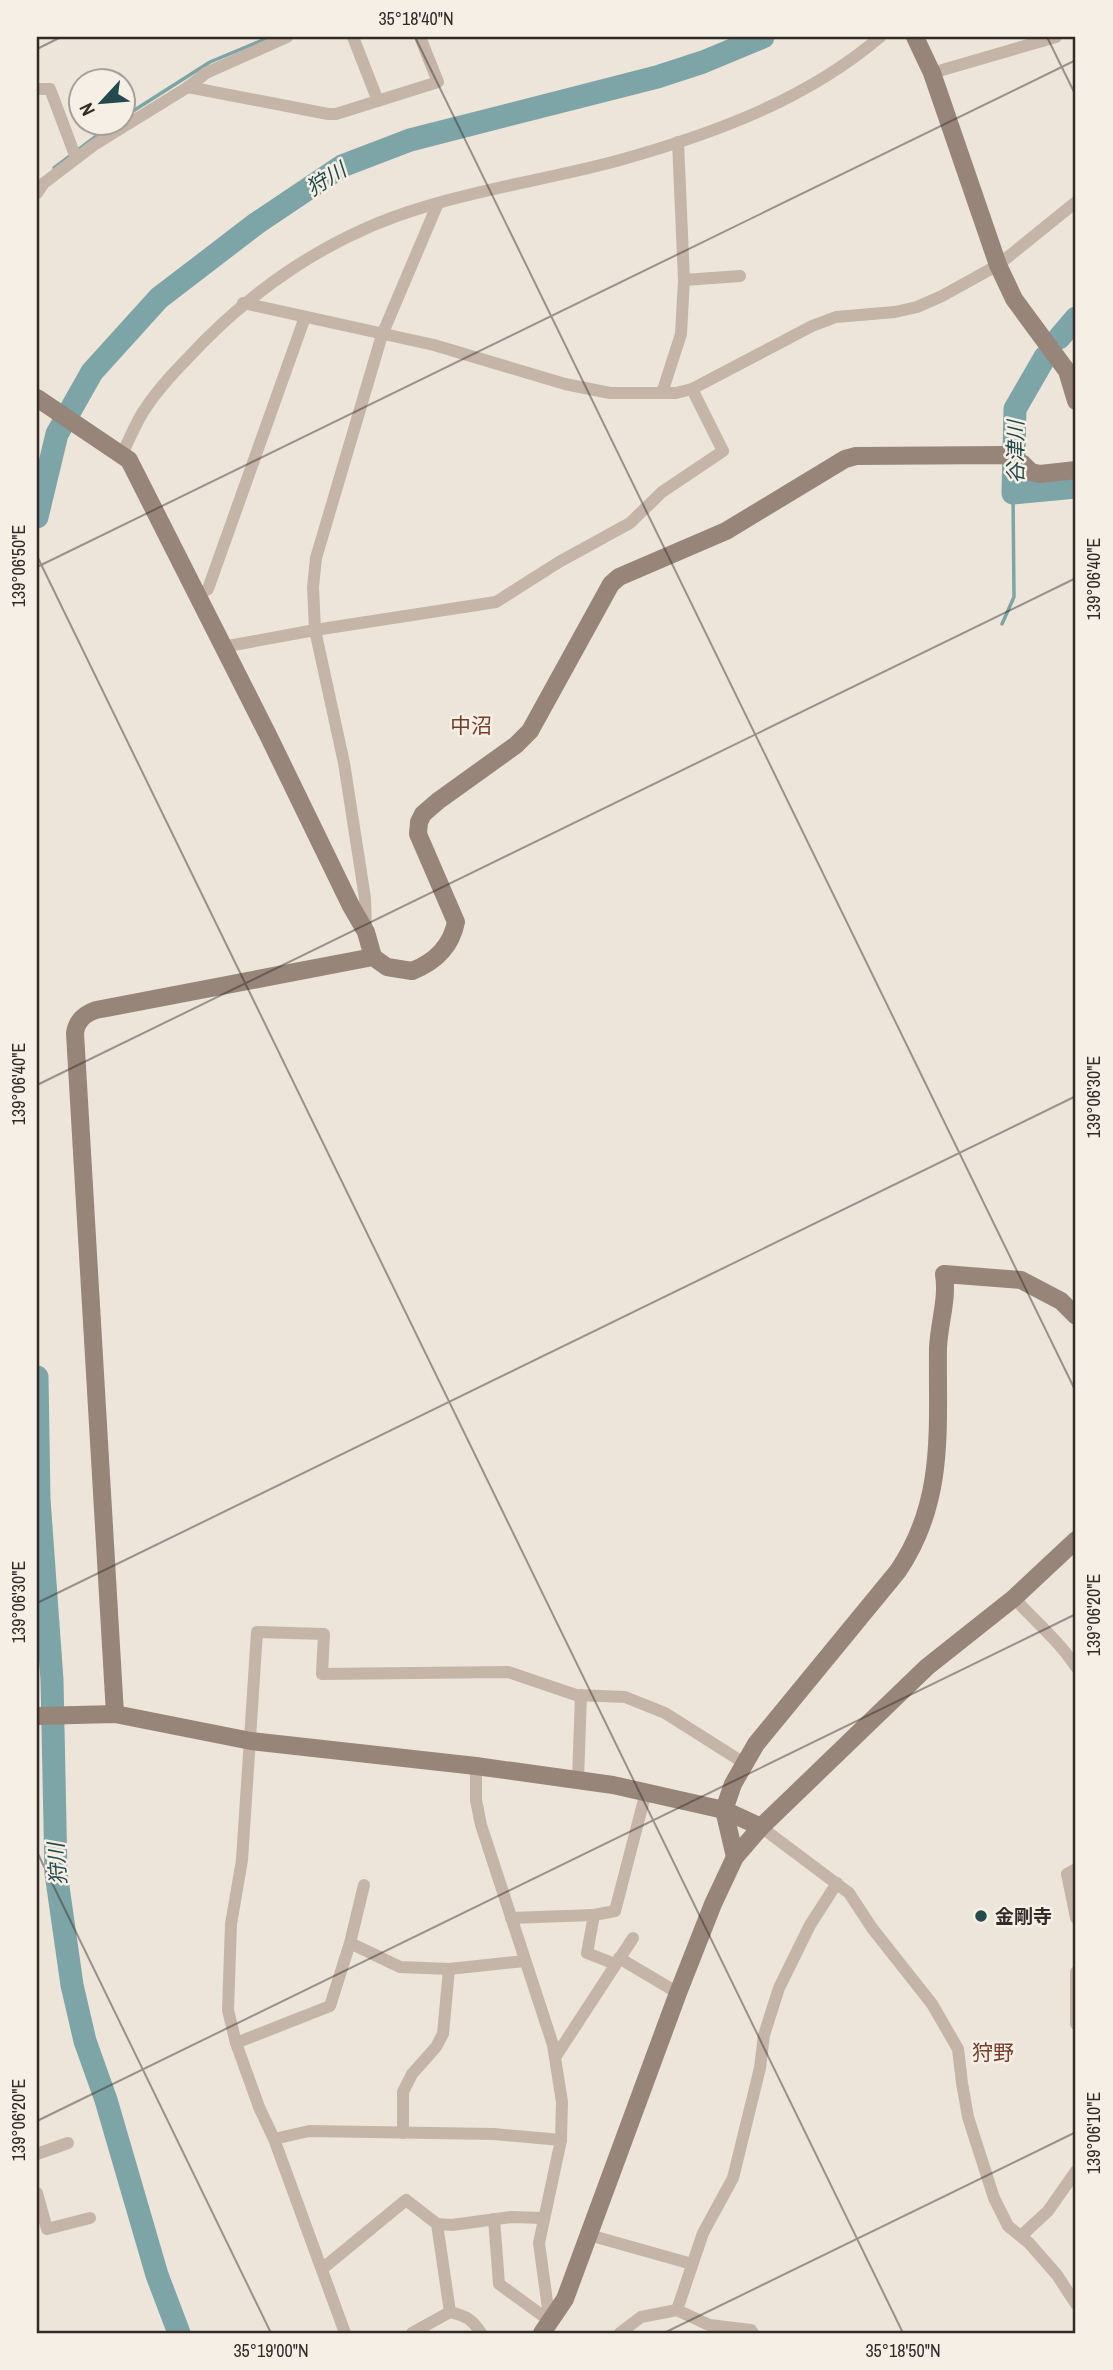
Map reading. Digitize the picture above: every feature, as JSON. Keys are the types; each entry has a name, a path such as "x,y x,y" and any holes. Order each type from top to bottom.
{"street":[{"path":"37,193 44,183 76,158 206,73 288,37"},
{"path":"352,37 378,101"},
{"path":"188,87 336,114 439,82 419,37"},
{"path":"122,454 144,410 208,336 243,303 281,275 339,242 379,223 438,203 618,160 761,112 786,100 863,51 880,37"},
{"path":"915,37 932,73 998,265 1014,299 1067,371 1076,401"},
{"path":"932,73 1038,39 1056,37"},
{"path":"37,89 50,89 76,158"},
{"path":"662,393 681,334 684,280 678,142"},
{"path":"243,303 434,345 565,384 610,393 676,393 692,389 812,326 836,317 895,312 917,307 942,296 998,265 1076,202"},
{"path":"438,203 382,335 316,558 313,587 315,630 344,764 365,898 366,932 373,957 387,967 411,971 441,954 454,935 456,922 418,834 423,814 516,745 530,731 611,584 619,577 712,538 845,459 856,456 1003,455 1023,464 1031,472 1040,474 1076,470"},
{"path":"684,280 740,276"},
{"path":"197,595 208,589 304,317"},
{"path":"223,648 315,630 496,602 559,562 630,523 662,492 723,451 692,389"},
{"path":"41,401 129,460 366,932"},
{"path":"110,1714 76,1027 83,1017 96,1010 373,957"},
{"path":"735,1857 724,1810 744,1763 756,1744 898,1571 909,1555 918,1532 928,1504 936,1467 940,1425 938,1345 946,1286 944,1274 1021,1280 1061,1301 1076,1316"},
{"path":"548,2329 565,2299 678,1993 713,1904 735,1857 761,1827 927,1667 1014,1598 1076,1540"},
{"path":"1014,1598 1063,1648 1076,1668"},
{"path":"345,2333 274,2139 259,2107 236,2043 228,2010 231,1924 242,1860 257,1632 324,1634 321,1674 508,1672 581,1695 625,1697 665,1713 744,1763"},
{"path":"578,1780 581,1695"},
{"path":"37,1717 110,1714 251,1741 578,1780 724,1810 761,1827 849,1893 872,1928 932,2004 958,2049 962,2083 982,2165 994,2198 1008,2226 1021,2236 1057,2275 1076,2304"},
{"path":"476,1766 476,1800 481,1825 556,2056 562,2102 561,2140 539,2243 548,2329"},
{"path":"511,1917 594,1915 615,1911 646,1792"},
{"path":"1076,1869 1067,1874 1076,1918"},
{"path":"677,2311 703,2233 733,2178 760,2068 764,2035 779,1988 810,1925 837,1883"},
{"path":"236,2043 330,2006 350,1943 364,1885"},
{"path":"594,1915 587,1953 617,1961 678,1993"},
{"path":"556,2056 633,1938"},
{"path":"350,1943 400,1967 449,1969 525,1961"},
{"path":"403,2133 403,2092 412,2074 436,2047 443,2034 449,1969"},
{"path":"1076,1972 1076,2024"},
{"path":"274,2139 309,2131 494,2134 561,2140"},
{"path":"37,2154 68,2143"},
{"path":"1021,2236 1048,2211 1076,2171"},
{"path":"37,2193 47,2229 90,2218"},
{"path":"322,2269 406,2200 437,2224 452,2225 510,2217 543,2218"},
{"path":"494,2219 499,2284 548,2329"},
{"path":"437,2224 450,2312"},
{"path":"589,2235 692,2264"},
{"path":"620,2333 641,2317 677,2311 709,2325 751,2330 753,2333"},
{"path":"412,2333 450,2312 467,2316 481,2333"}],"waterway":[{"path":"136,109 210,62 270,37"},
{"name":"狩川","path":"37,517 57,434 92,372 159,298 257,223 342,166 410,140 657,77 703,62 763,37"},
{"path":"54,168 96,136"},
{"name":"谷津川","path":"1059,338 1076,318"},
{"name":"谷津川","path":"1045,357 1015,409 1013,493 1076,487"},
{"path":"1002,624 1014,597 1013,493"},
{"name":"狩川","path":"37,1377 39,1499 52,1680 56,1873 72,1985 85,2041 106,2100 157,2275 179,2333"}],"place":[{"name":"金剛寺","path":"981,1916"}],"district":[{"name":"中沼","path":"471,725"},
{"name":"狩野","path":"993,2052"}]}
